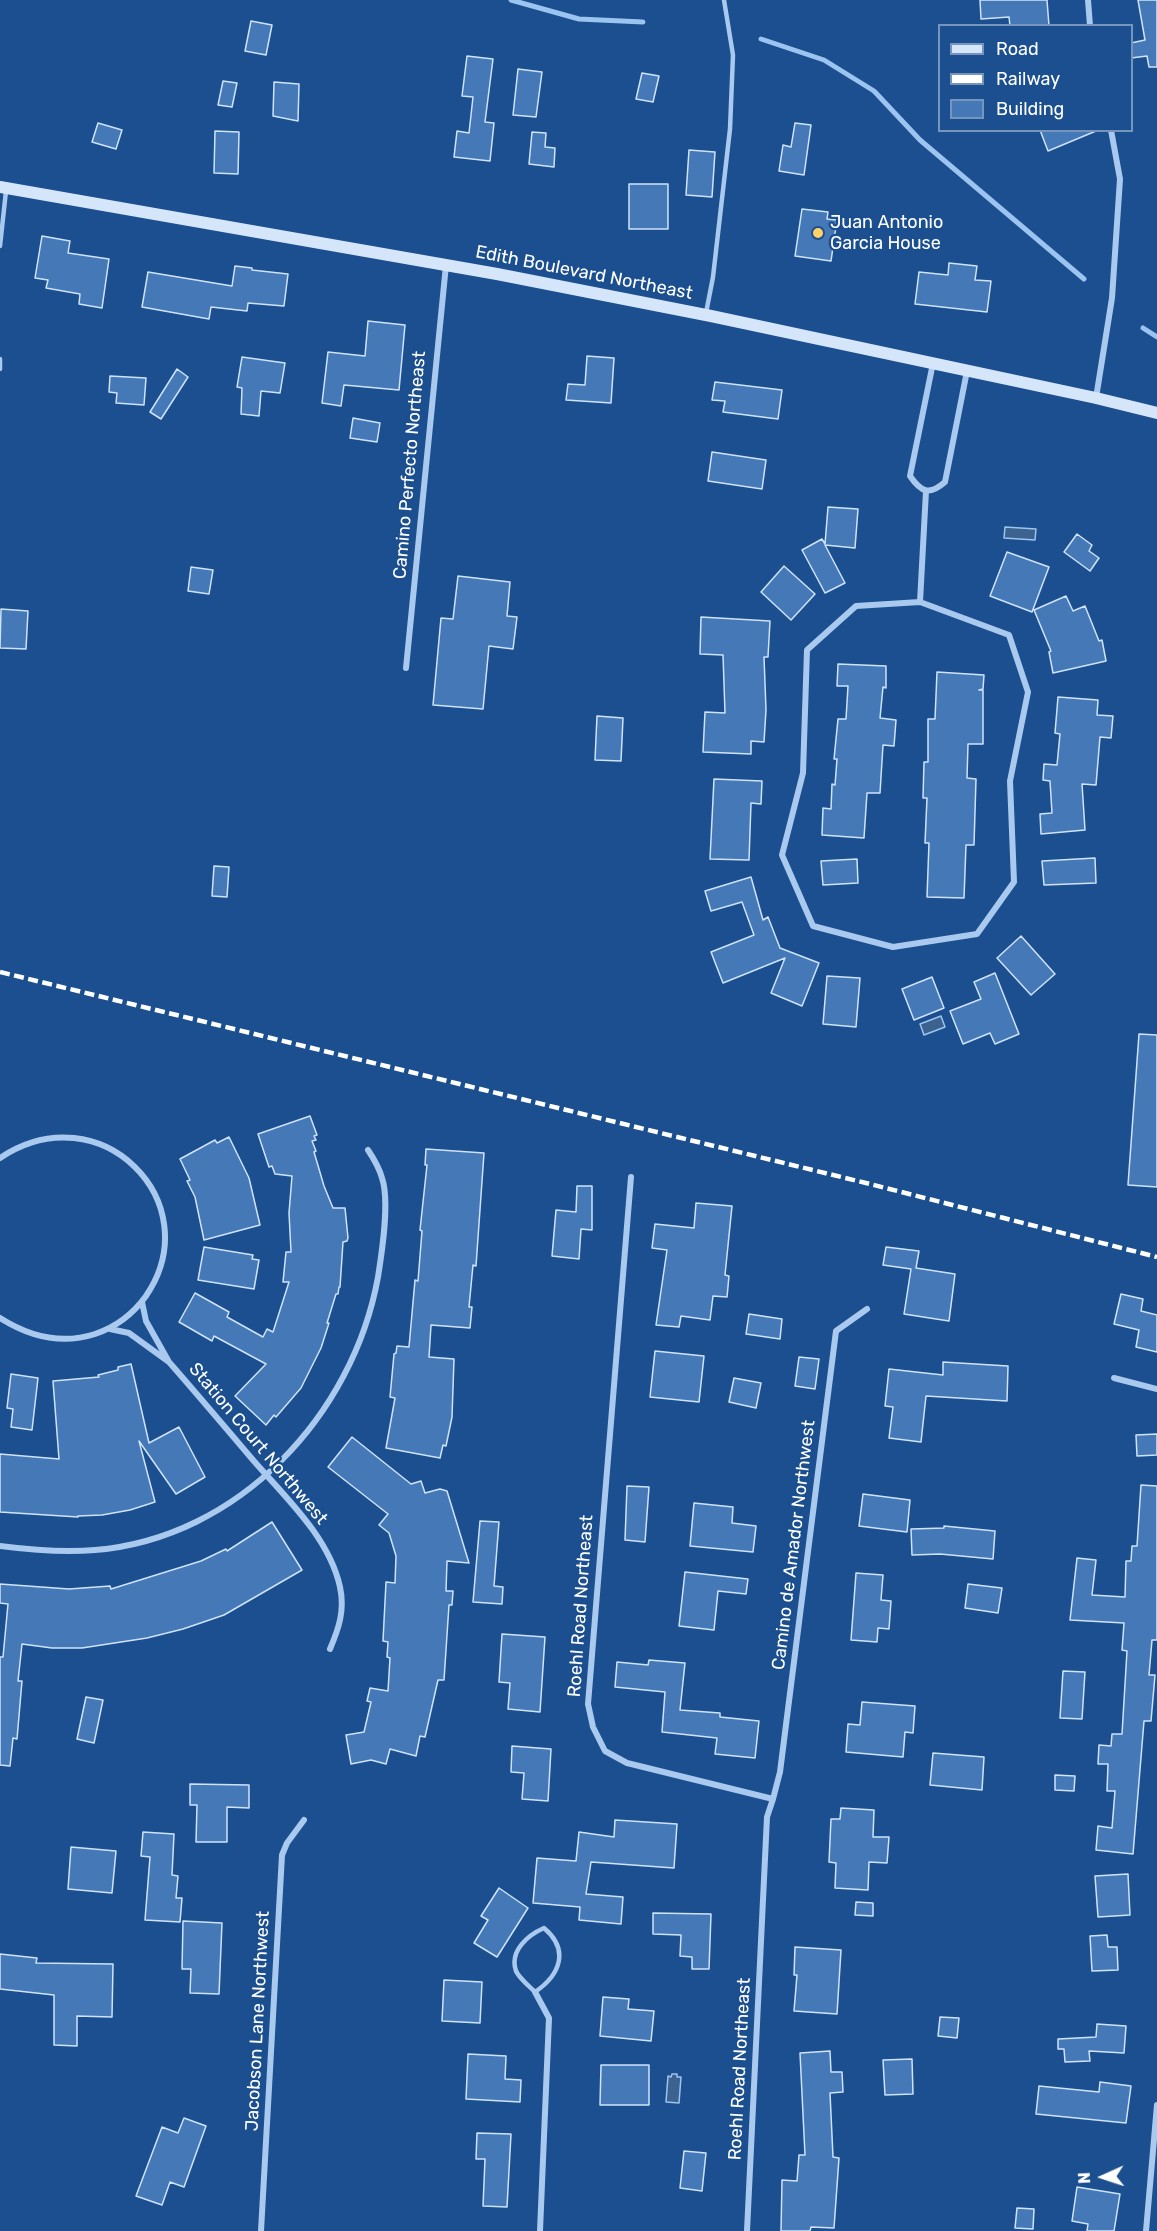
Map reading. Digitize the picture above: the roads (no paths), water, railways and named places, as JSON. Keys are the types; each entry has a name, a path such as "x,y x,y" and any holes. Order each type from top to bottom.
{"street":[{"path":"1088,0 1090,24"},
{"path":"1096,398 1112,298 1120,179 1111,132"},
{"name":"Edith Boulevard Northeast","path":"3,187 446,265 705,315 1157,413"},
{"name":"Camino Perfecto Northeast","path":"406,668 446,265"},
{"path":"933,363 910,476 918,488 926,491 937,488 945,482 967,372"},
{"path":"920,602 926,491"},
{"path":"920,602 1009,635 1028,692 1010,781 1014,882 977,934 893,947 813,926 782,855 803,773 807,650 856,606 920,602"},
{"path":"0,1158 28,1142 44,1138 69,1137 93,1141 108,1147 135,1166 154,1193 160,1208 164,1241 158,1273 142,1302 109,1329 84,1338 61,1340 39,1337 18,1329 0,1318"},
{"path":"0,1546 71,1551 97,1550 148,1540 175,1531 205,1517 237,1497 266,1475 297,1445 328,1403 343,1377 367,1317 376,1285 381,1255 385,1195 383,1180 377,1164 368,1150"},
{"name":"Roehl Road Northeast","path":"631,1177 588,1704 592,1727 605,1750 627,1763 773,1799 767,1817 747,2231"},
{"name":"Station Court Northwest","path":"142,1302 146,1321 169,1362 315,1533 333,1567 340,1587 341,1621 330,1649"},
{"name":"Camino de Amador Northwest","path":"773,1799 780,1772 836,1331 867,1309"},
{"name":"Station Court Northwest","path":"109,1329 129,1333 169,1362"},
{"path":"1114,1378 1157,1389"},
{"name":"Jacobson Lane Northwest","path":"261,2231 282,1855 286,1843 304,1820"},
{"path":"535,1992 549,2018 540,2231"},
{"path":"1146,2231 1157,2104"}],"lane":[{"path":"705,315 713,277 730,129 733,55 724,0"},
{"path":"0,246 3,187"},
{"path":"0,359 0,369"},
{"path":"544,1928 554,1937 559,1956 557,1971 547,1984 535,1992 516,1973 514,1959 522,1943 532,1933 544,1928"}],"water":[{"path":"1005,527 1036,529 1035,540 1004,538"},
{"path":"941,1016 945,1027 924,1035 920,1024"},
{"path":"672,2074 681,2077 679,2103 666,2102 668,2076 671,2077"}],"waterway":[{"path":"511,0 579,19 643,22"},
{"path":"761,39 824,60 874,91 920,140 1084,279"},
{"path":"1143,328 1157,337"}],"railway":[{"path":"0,972 866,1183 1157,1257"}],"place":[{"name":"Juan Antonio Garcia House","path":"818,233"}]}
